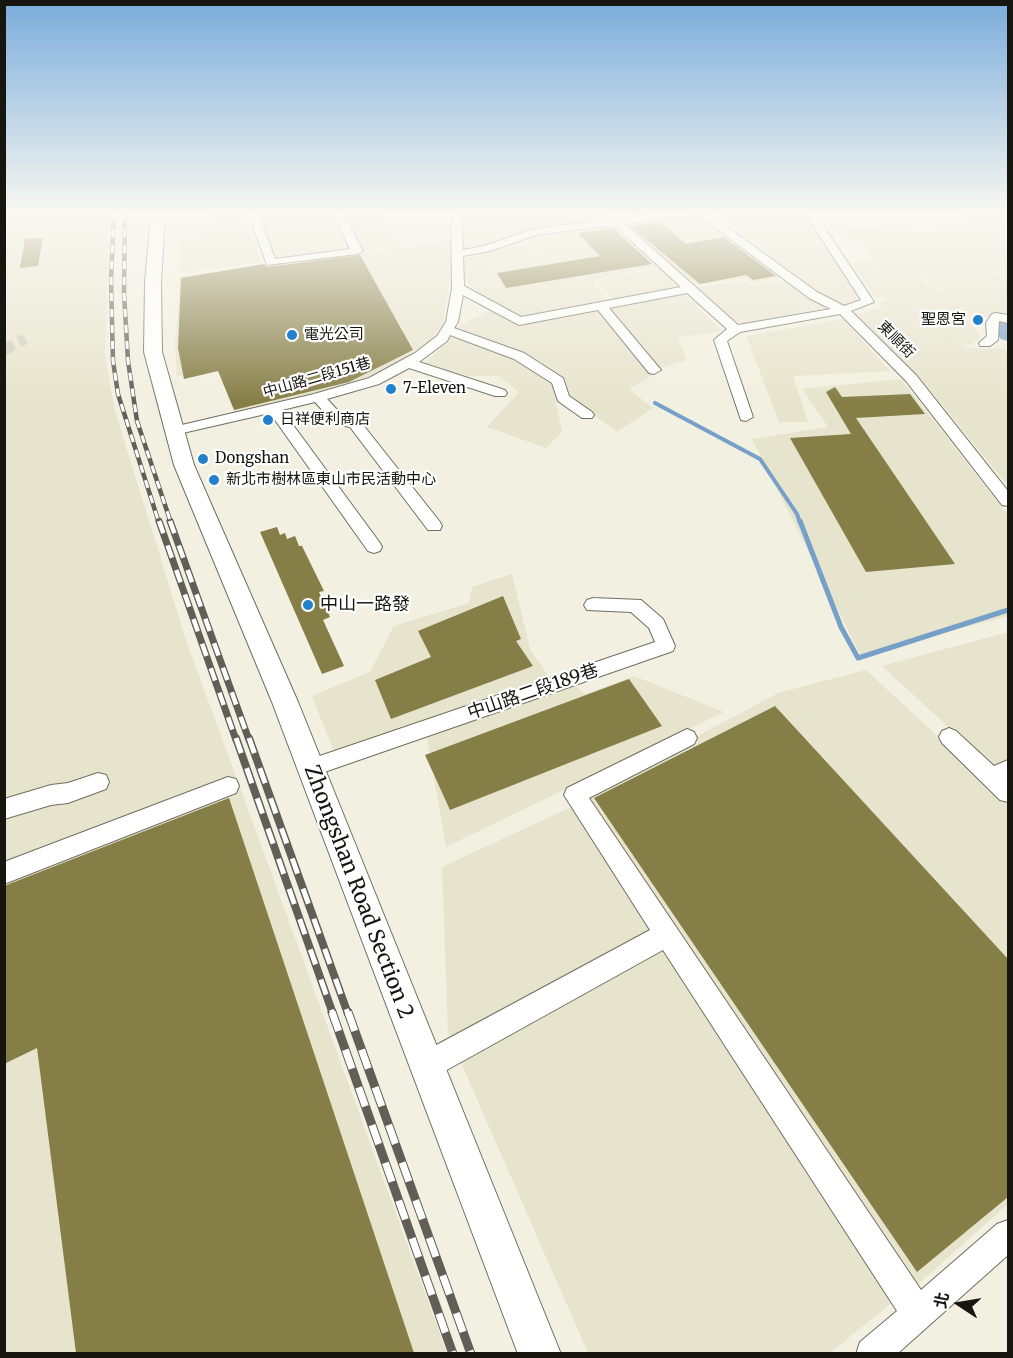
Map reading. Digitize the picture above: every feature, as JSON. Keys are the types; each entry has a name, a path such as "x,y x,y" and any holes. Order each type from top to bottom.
{"main road":[{"name":"Zhongshan Road Section 2","path":"153,276 153,352 184,465 285,702 540,1353"},
{"name":"Zhongshan Road Section 2","path":"164,276 165,342 174,431"}],"street":[{"path":"458,276 458,288 450,326 519,356 558,381 563,398 588,415"},
{"path":"676,276 728,324 736,328"},
{"name":"東順街","path":"789,276 813,294 843,310 911,378 1008,501"},
{"path":"746,417 720,340 736,328 843,310 868,302 851,276"},
{"path":"458,288 519,321 690,289"},
{"name":"中山路二段151巷","path":"174,431 274,408 374,381 408,363 442,338 450,326 489,305"},
{"path":"601,306 654,370"},
{"path":"984,343 993,337 992,323 1002,318"},
{"path":"408,363 500,393"},
{"path":"318,397 340,421 355,424 434,526"},
{"path":"274,408 374,547"},
{"name":"中山路二段189巷","path":"310,768 666,646 656,624 634,605 593,604"},
{"path":"949,737 1001,773 1008,793"},
{"path":"687,738 575,795 918,1314"},
{"path":"4,808 51,795 68,793 98,782"},
{"path":"4,873 228,786"},
{"path":"426,1066 666,935"},
{"path":"872,1353 1008,1235"}],"shaded area":[{"path":"5,276 108,276 105,355 115,411 186,640 447,1353 5,1354"},
{"name":"電光公司","path":"180,276 450,276 443,324 427,346 413,350 409,355 379,373 326,390 236,413 218,371 177,376 175,343"},
{"path":"477,276 608,276 593,283 606,300 547,312 536,299 546,314 520,318 487,299 464,281"},
{"path":"610,276 668,276 681,288 613,300 597,283"},
{"path":"684,276 785,277 752,283 746,279 693,285"},
{"path":"796,276 845,276 856,294 857,301 845,306 817,293"},
{"path":"861,276 885,276 892,280 888,276 919,276 933,290 991,292 934,289 923,276 1008,276 1008,307 1005,316 990,320 975,312 965,319 979,332 979,340 968,346 947,335 967,348 1005,349 1008,357 1008,486 930,390 855,314 881,308 878,303 894,296 875,298"},
{"path":"787,280 830,308 746,323 736,322 696,287 745,281 751,285"},
{"path":"684,294 722,331 678,337 687,360 660,368 609,309"},
{"path":"598,310 653,375 629,389 653,408 617,432 571,398 564,377 517,351 463,331 458,326 489,311 520,324"},
{"path":"843,319 890,371 793,376 808,422 779,422 746,336"},
{"path":"452,336 521,361 552,383 562,432 546,448 487,427 519,392 498,376 457,376 424,364"},
{"path":"901,379 1008,515 1008,616 860,654 752,439 828,427 802,389"},
{"path":"512,574 530,649 550,678 334,752 312,696 370,672 394,626 469,603 472,587"},
{"path":"1008,632 1008,782 882,666"},
{"path":"866,670 1008,801 1008,1204 916,1286 587,795 778,693"},
{"path":"634,676 724,712 446,847 426,732 568,679 585,694"},
{"path":"571,807 895,1300 830,1353 588,1353 448,1033 442,867"}],"building":[{"name":"電光公司","path":"372,276 413,350 349,382 234,410 218,371 184,379 178,348 181,278"},
{"path":"499,276 577,276 506,288"},
{"path":"691,276 739,276 700,284"},
{"path":"748,276 774,276 753,280"},
{"path":"835,387 842,397 910,394 925,414 856,418 955,564 866,572 790,438 851,434 826,392"},
{"name":"中山一路發","path":"277,527 280,535 285,533 287,539 295,536 324,591 319,592 330,617 323,620 344,666 322,674 260,532"},
{"path":"503,596 521,639 516,641 533,666 391,719 375,680 431,657 418,631"},
{"path":"629,679 662,726 450,810 425,755"},
{"path":"775,706 1008,959 1008,1197 917,1272 594,798"},
{"path":"229,798 414,1353 76,1353 37,1048 4,1064 4,886"}],"waterway":[{"path":"1008,325 1008,335"},
{"path":"655,403 760,459 797,514 800,523"},
{"path":"800,521 841,627 858,658 1008,610"}],"tunnel":[{"path":"4,350 25,339"}],"railway":[{"path":"111,276 113,361 118,394 159,523"},
{"path":"124,276 128,361 137,421 171,523"},
{"path":"159,521 236,740"},
{"path":"170,521 249,740"},
{"path":"236,738 333,1014"},
{"path":"249,738 348,1014"},
{"path":"332,1012 453,1354"},
{"path":"348,1012 471,1354"}],"place":[{"name":"聖恩宮","path":"978,320"},
{"name":"電光公司","path":"292,335"},
{"name":"7-Eleven","path":"391,389"},
{"name":"日祥便利商店","path":"268,420"},
{"name":"Dongshan","path":"203,459"},
{"name":"新北市樹林區東山市民活動中心","path":"214,480"},
{"name":"中山一路發","path":"308,605"}]}
